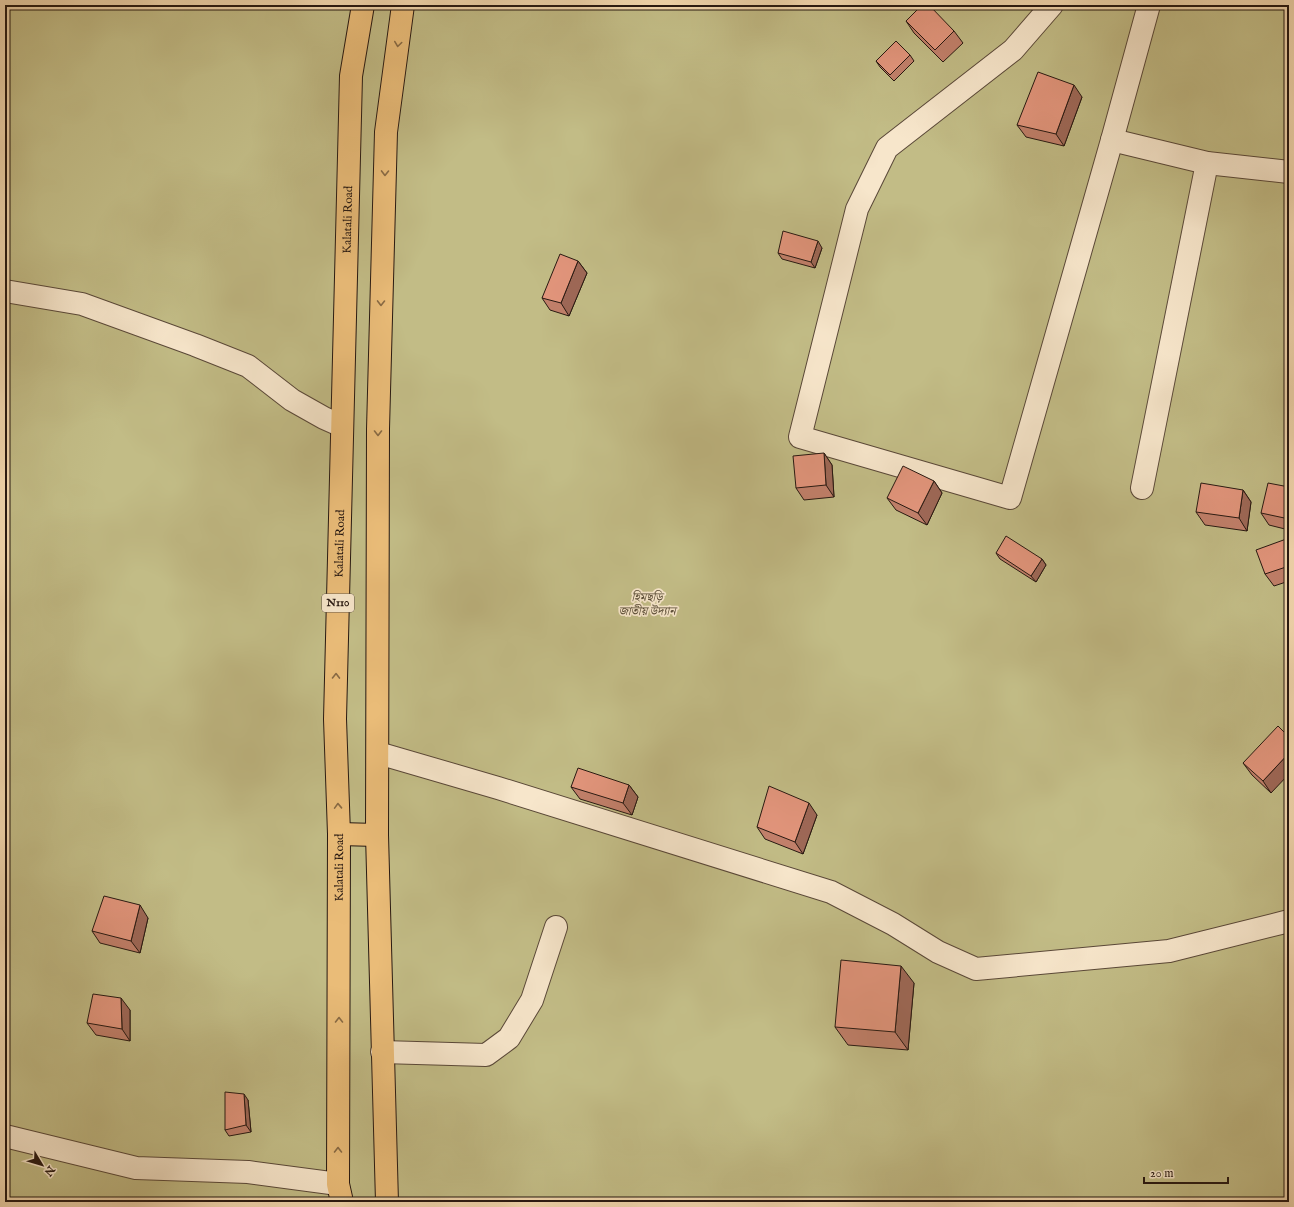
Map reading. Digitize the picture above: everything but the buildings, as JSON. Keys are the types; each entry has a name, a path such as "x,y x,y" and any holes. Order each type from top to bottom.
{"highway":[{"name":"Kalatali Road","path":"340,1193 340,834 335,718 350,76 362,5"},
{"path":"387,1202 377,835 378,429 386,132 403,5"},
{"path":"340,834 377,835"}],"street":[{"path":"1052,5 1013,50 887,148 857,209 800,436 1010,498 1149,5"},
{"path":"1112,140 1207,163 1289,172"},
{"path":"1142,488 1207,163"},
{"path":"5,291 82,304 248,366 292,400 324,418 342,426"},
{"path":"378,753 513,792 831,892 893,924 938,952 976,969 1169,951 1289,921"},
{"path":"382,1052 486,1054 509,1038 532,1000 556,927"},
{"path":"5,1136 136,1168 248,1172 340,1193"}],"green space":[{"name":"হিমছড়ি জাতীয় উদ্যান","path":"5,5 1289,5 1289,1202 5,1202"}]}
